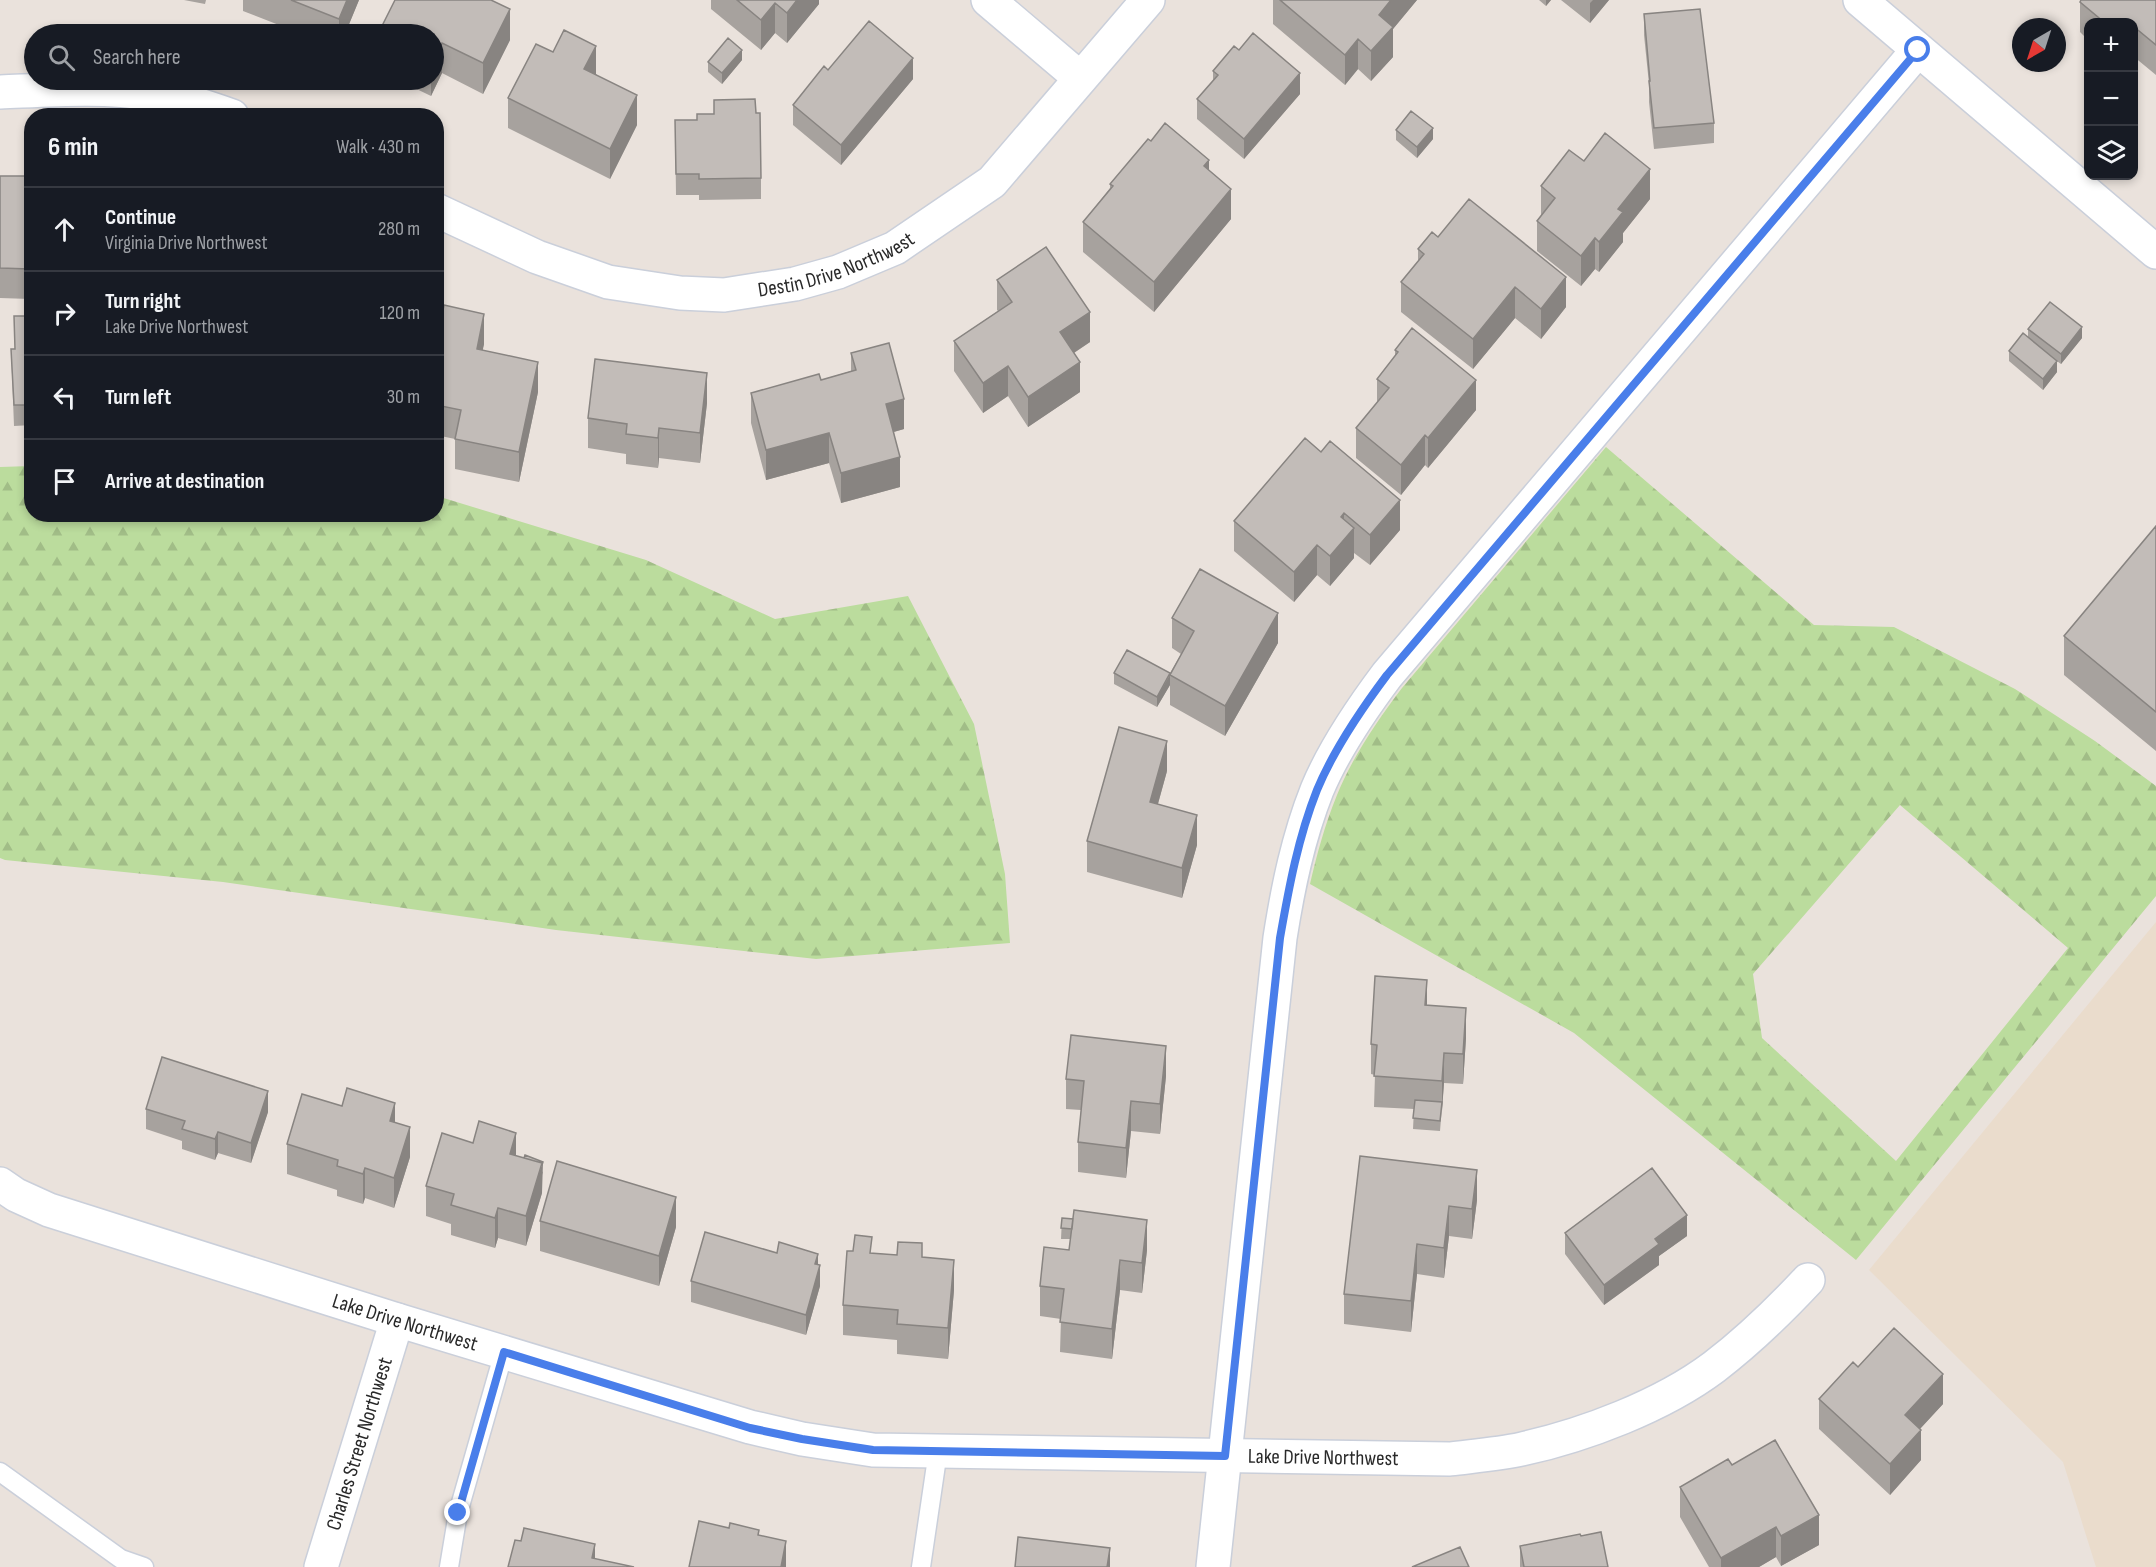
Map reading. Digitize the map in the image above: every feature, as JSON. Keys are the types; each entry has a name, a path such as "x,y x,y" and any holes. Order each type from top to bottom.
{"street":[{"path":"988,0 1080,78"},
{"name":"Destin Drive Northwest","path":"444,214 537,257 608,282 680,293 724,294 795,284 838,272 895,248 992,182 1148,0"},
{"path":"1860,0 2156,252"},
{"path":"1214,1567 1280,938 1299,841 1318,789 1332,759 1365,704 1387,675 1918,50"},
{"path":"0,93 49,90"},
{"path":"105,90 152,94 210,108"},
{"name":"Lake Drive Northwest","path":"0,1185 49,1210 750,1428 873,1450 1450,1459 1521,1449 1590,1430 1657,1402 1713,1368 1779,1311 1808,1280"},
{"name":"Charles Street Northwest","path":"321,1567 397,1320"}],"lane":[{"path":"449,1567 458,1513 504,1352"},
{"path":"921,1567 938,1451"},
{"path":"0,1472 122,1559 144,1567"}],"shaded area":[{"path":"2156,922 2156,1567 2096,1567 2063,1462 1869,1270"}],"green space":[{"path":"1606,447 1814,625 1894,627 2015,689 2095,741 2156,786 2156,896 1856,1260 1574,1033 1310,884 1325,828 1350,766 1402,688","holes":["1900,805 2068,948 1896,1161 1762,1038 1753,974"]},
{"path":"24,466 24,522 444,522 444,498 646,560 775,619 908,596 974,724 1005,874 1010,943 816,959 556,930 223,882 0,858 0,467"}],"building":[{"path":"291,0 347,0 339,19"},
{"path":"395,0 491,0 510,9 483,63 444,44 444,24 383,24"},
{"path":"737,0 797,0 787,13 775,3 761,20"},
{"path":"1280,0 1391,0 1379,15 1393,27 1371,51 1358,39 1345,55"},
{"path":"2081,0 2156,0 2156,45 2138,30 2138,18 2099,18 2080,2"},
{"path":"1700,9 1714,123 1654,128 1644,14"},
{"path":"869,21 913,58 841,145 793,105 824,66 828,70"},
{"path":"564,30 596,46 584,69 637,95 610,149 508,98 536,44 553,52"},
{"path":"1253,33 1300,73 1244,139 1197,99 1218,75 1213,71 1234,46 1239,50"},
{"path":"728,38 742,50 722,73 708,62"},
{"path":"755,99 756,113 760,113 761,178 699,179 699,174 676,174 675,120 697,120 697,114 714,114 714,100"},
{"path":"1411,111 1433,128 1417,147 1396,130"},
{"path":"1165,123 1209,160 1204,166 1231,189 1154,282 1083,222 1113,186 1110,184 1148,139 1151,141"},
{"path":"1605,133 1650,169 1618,209 1623,212 1599,242 1595,238 1581,256 1537,221 1555,198 1541,186 1569,150 1584,161"},
{"path":"0,176 24,176 24,269 0,268"},
{"path":"1469,199 1566,277 1541,309 1515,287 1473,339 1401,282 1424,254 1418,249 1432,232 1438,237"},
{"path":"1046,247 1090,312 1060,332 1080,362 1028,397 1008,366 983,383 954,341 1012,302 997,280"},
{"path":"2050,302 2082,327 2061,354 2028,329"},
{"path":"444,305 484,314 477,349 538,362 519,452 455,439 461,410 444,407"},
{"path":"14,316 24,316 24,405 14,405 11,349 15,349"},
{"path":"1412,328 1476,380 1428,438 1425,435 1401,465 1356,428 1389,388 1377,379 1398,352 1395,350"},
{"path":"2023,333 2057,361 2043,379 2009,351"},
{"path":"889,343 904,399 886,404 900,457 841,473 829,433 766,450 751,393 819,374 821,380 856,370 851,353"},
{"path":"595,359 707,373 700,433 659,428 658,438 626,434 627,424 588,418"},
{"path":"1305,438 1321,452 1330,441 1400,500 1370,535 1344,513 1341,517 1354,528 1330,556 1317,545 1294,572 1234,521"},
{"path":"2156,526 2156,712 2064,636"},
{"path":"1200,569 1278,613 1225,706 1170,675 1194,631 1172,618"},
{"path":"1127,650 1170,673 1157,697 1114,673"},
{"path":"1119,727 1167,741 1150,802 1197,815 1182,868 1087,841"},
{"path":"1375,976 1427,980 1425,1005 1466,1008 1463,1054 1444,1053 1442,1081 1374,1076 1377,1045 1371,1044"},
{"path":"1071,1035 1166,1046 1160,1104 1131,1101 1126,1148 1078,1142 1084,1081 1066,1079"},
{"path":"162,1057 268,1091 251,1143 218,1132 215,1139 182,1129 185,1121 146,1109"},
{"path":"347,1088 395,1103 390,1121 410,1127 394,1178 365,1168 363,1174 337,1166 338,1160 287,1144 302,1094 342,1106"},
{"path":"1415,1100 1442,1102 1440,1121 1413,1118"},
{"path":"479,1121 516,1133 510,1154 542,1163 526,1216 498,1208 495,1218 451,1205 454,1194 426,1186 442,1133 473,1143"},
{"path":"525,1155 543,1162 542,1165 542,1163 524,1158"},
{"path":"1360,1156 1477,1170 1472,1209 1449,1206 1444,1248 1417,1244 1411,1301 1344,1294"},
{"path":"557,1161 676,1197 659,1256 540,1221"},
{"path":"1652,1168 1687,1215 1655,1239 1659,1244 1604,1285 1565,1233"},
{"path":"1074,1210 1147,1220 1142,1263 1120,1260 1112,1329 1060,1322 1064,1289 1040,1286 1044,1247 1069,1250"},
{"path":"1062,1218 1073,1219 1072,1229 1061,1228"},
{"path":"705,1232 777,1253 779,1242 818,1254 815,1264 820,1265 806,1315 691,1281"},
{"path":"855,1235 872,1237 870,1253 897,1255 898,1242 922,1243 922,1257 954,1260 948,1328 897,1324 898,1310 843,1305 847,1251 853,1251"},
{"path":"1894,1328 1943,1374 1905,1415 1921,1430 1890,1464 1819,1399 1853,1362 1858,1367"},
{"path":"1775,1440 1819,1515 1781,1536 1776,1527 1721,1558 1680,1487 1728,1459 1732,1465"},
{"path":"699,1521 729,1528 730,1523 759,1530 758,1535 786,1541 781,1567 689,1567"},
{"path":"524,1528 595,1544 592,1558 634,1567 508,1567 515,1540 521,1541"},
{"path":"1601,1532 1608,1567 1524,1567 1520,1546"},
{"path":"1018,1537 1110,1548 1107,1567 1015,1567"},
{"path":"1460,1547 1469,1567 1412,1567"}],"route":[{"path":"458,1513 504,1352 750,1428 873,1450 1225,1456 1280,938 1299,841 1318,789 1337,750 1365,704 1387,675 1918,50"}]}
